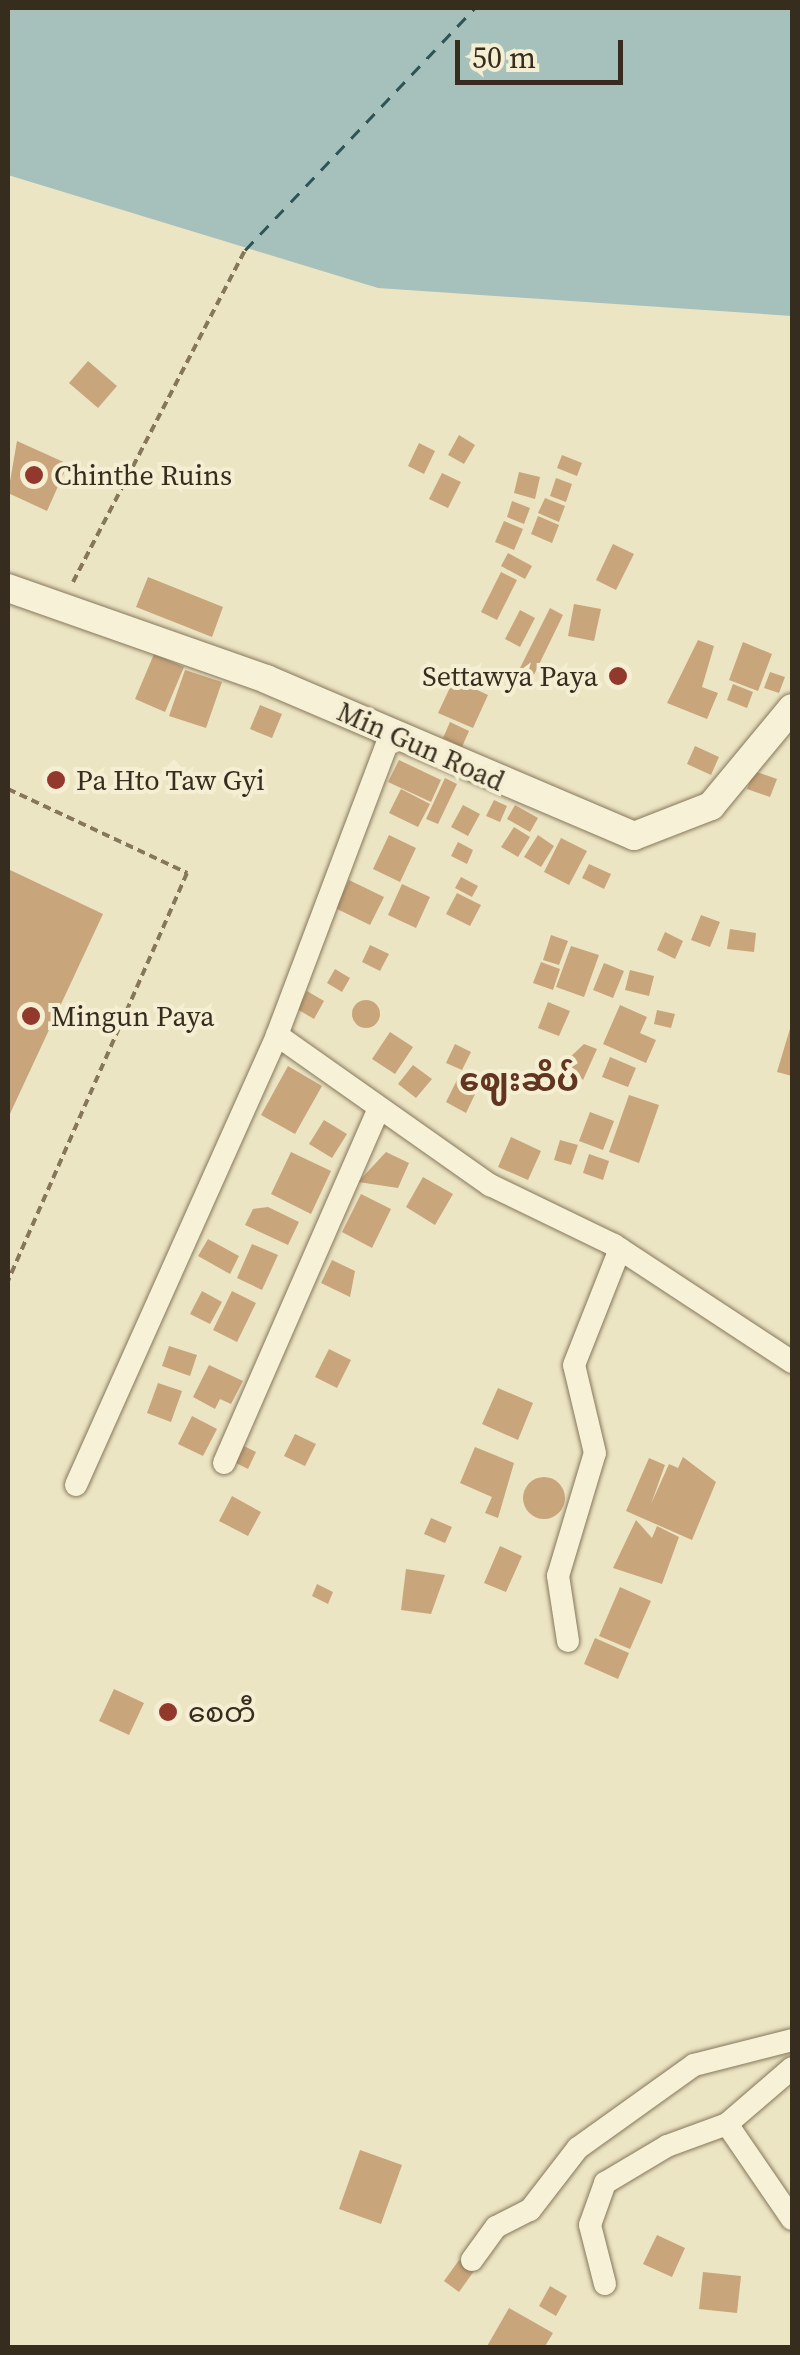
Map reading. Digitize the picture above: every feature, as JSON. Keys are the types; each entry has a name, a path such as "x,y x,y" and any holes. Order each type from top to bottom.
{"street":[{"name":"Min Gun Road","path":"8,588 64,605 392,732 634,836 711,806 792,708"},
{"path":"76,1485 277,1035 392,732"},
{"path":"277,1035 378,1110 490,1185 620,1249 792,1362"},
{"path":"224,1463 378,1110"},
{"path":"568,1641 558,1576 595,1452 574,1366 620,1249"},
{"path":"472,2260 496,2227 530,2210 578,2148 694,2065 792,2040"},
{"path":"606,2284 590,2224 605,2183 727,2124 792,2068"},
{"path":"727,2124 792,2219"}],"path":[{"path":"64,605 142,434 245,250"},
{"path":"8,789 187,873 8,1281"}],"water":[{"path":"8,8 792,8 792,316 378,288 8,175"}],"building":[{"path":"88,361 117,386 98,408 69,383"},
{"path":"459,435 475,445 464,464 448,455"},
{"path":"17,441 68,464 47,511 8,493"},
{"path":"419,443 435,451 424,474 408,466"},
{"path":"562,455 582,463 577,476 557,468"},
{"path":"519,472 540,477 535,499 514,493"},
{"path":"442,473 461,482 448,508 429,499"},
{"path":"556,478 572,484 566,502 550,496"},
{"path":"545,498 565,506 559,522 538,513"},
{"path":"512,501 530,508 524,524 507,517"},
{"path":"538,516 559,525 552,543 531,534"},
{"path":"504,521 523,529 514,550 495,542"},
{"path":"613,544 634,554 616,590 596,580"},
{"path":"508,553 532,566 525,579 501,566"},
{"path":"501,572 517,580 497,620 481,612"},
{"path":"148,577 223,607 212,637 136,607"},
{"path":"574,604 601,609 594,641 568,636"},
{"path":"550,608 563,615 530,683 516,676"},
{"path":"520,610 535,618 520,647 505,639"},
{"path":"698,640 714,646 702,687 718,693 707,719 667,703"},
{"path":"743,642 772,654 758,691 729,680"},
{"path":"154,654 184,667 165,712 135,699"},
{"path":"185,670 222,682 206,728 169,716"},
{"path":"770,672 785,677 779,693 764,688"},
{"path":"454,679 488,695 473,728 438,713"},
{"path":"733,684 753,692 747,708 727,700"},
{"path":"260,705 282,714 272,738 250,729"},
{"path":"450,722 469,731 462,747 443,738"},
{"path":"695,746 719,757 711,775 687,764"},
{"path":"399,760 441,780 431,802 388,782"},
{"path":"754,771 777,779 770,797 747,789"},
{"path":"445,778 457,784 438,824 426,819"},
{"path":"401,789 430,804 418,827 389,813"},
{"path":"494,800 507,806 500,822 486,816"},
{"path":"463,805 480,814 468,836 451,827"},
{"path":"515,805 538,818 530,832 507,819"},
{"path":"514,827 530,837 518,857 501,847"},
{"path":"389,835 416,848 400,882 373,869"},
{"path":"538,835 554,846 541,867 524,857"},
{"path":"561,838 587,851 569,885 544,872"},
{"path":"458,842 473,850 467,864 451,856"},
{"path":"589,864 611,874 604,889 582,878"},
{"name":"Mingun Paya","path":"8,869 103,914 8,1118"},
{"path":"461,877 478,886 472,897 455,888"},
{"path":"349,880 384,897 370,925 335,908"},
{"path":"402,884 430,897 416,928 388,915"},
{"path":"457,893 481,905 470,926 446,914"},
{"path":"701,915 720,922 710,947 691,940"},
{"path":"730,929 756,933 754,952 727,949"},
{"path":"665,932 683,941 675,959 657,950"},
{"path":"551,935 568,941 559,965 543,960"},
{"path":"370,945 389,954 380,971 362,962"},
{"path":"571,946 599,955 584,997 556,987"},
{"path":"541,962 560,969 553,990 533,983"},
{"path":"604,963 624,971 613,998 593,990"},
{"path":"335,969 350,978 342,992 327,983"},
{"path":"630,970 654,976 649,996 625,990"},
{"path":"307,991 324,1001 314,1019 297,1009"},
{"path":"366,1000 376,1004 380,1014 376,1024 366,1028 356,1024 352,1014 356,1004"},
{"path":"548,1002 570,1011 559,1036 538,1028"},
{"path":"620,1005 647,1017 640,1033 656,1040 646,1063 603,1044"},
{"path":"657,1010 675,1014 671,1028 654,1024"},
{"path":"792,1022 792,1076 777,1072"},
{"path":"390,1032 413,1047 395,1074 372,1059"},
{"path":"455,1044 471,1052 462,1070 446,1063"},
{"path":"584,1044 597,1049 583,1080 565,1062"},
{"path":"610,1057 636,1068 628,1087 602,1077"},
{"path":"413,1065 432,1079 416,1098 398,1084"},
{"path":"288,1066 322,1086 295,1134 261,1115"},
{"path":"457,1080 477,1090 466,1113 446,1102"},
{"path":"629,1095 659,1105 639,1163 609,1152"},
{"path":"590,1112 614,1121 603,1150 579,1141"},
{"path":"324,1120 347,1134 332,1158 309,1144"},
{"path":"511,1137 541,1151 528,1180 498,1167"},
{"path":"560,1140 578,1145 571,1165 554,1160"},
{"path":"291,1152 331,1171 311,1214 271,1194"},
{"path":"386,1152 409,1163 398,1188 358,1182"},
{"path":"589,1154 609,1161 603,1180 583,1173"},
{"path":"423,1177 453,1194 435,1225 406,1207"},
{"path":"361,1194 391,1209 372,1248 342,1232"},
{"path":"268,1207 299,1222 288,1245 245,1225 253,1209"},
{"path":"208,1239 239,1256 230,1274 198,1256"},
{"path":"252,1244 278,1255 262,1290 237,1278"},
{"path":"332,1260 355,1271 350,1297 321,1283"},
{"path":"202,1291 222,1302 210,1324 190,1314"},
{"path":"232,1291 256,1303 237,1342 213,1330"},
{"path":"169,1346 197,1355 190,1376 162,1366"},
{"path":"329,1349 351,1360 337,1388 315,1377"},
{"path":"209,1365 243,1381 231,1404 220,1399 215,1409 193,1397"},
{"path":"158,1383 182,1391 171,1422 147,1413"},
{"path":"498,1388 533,1403 518,1440 482,1424"},
{"path":"192,1416 217,1429 203,1456 178,1444"},
{"path":"295,1434 316,1444 305,1466 284,1456"},
{"path":"244,1446 256,1452 248,1469 236,1463"},
{"path":"475,1447 514,1463 498,1518 485,1513 492,1497 460,1483"},
{"path":"683,1457 716,1482 692,1540 626,1511 649,1458 665,1465 651,1504 669,1464 678,1468"},
{"path":"544,1477 559,1483 565,1498 559,1513 544,1519 529,1513 523,1498 529,1483"},
{"path":"232,1496 261,1512 248,1536 219,1521"},
{"path":"431,1518 452,1527 445,1543 424,1534"},
{"path":"636,1520 652,1538 657,1526 679,1537 662,1584 613,1568"},
{"path":"500,1546 522,1556 506,1592 484,1583"},
{"path":"406,1569 445,1575 431,1614 401,1610"},
{"path":"317,1584 333,1592 328,1604 312,1596"},
{"path":"620,1587 651,1601 630,1649 599,1636"},
{"path":"595,1638 629,1653 618,1679 584,1664"},
{"path":"114,1689 144,1703 129,1735 99,1721"},
{"path":"360,2150 402,2165 381,2224 339,2209"},
{"path":"657,2235 685,2248 672,2277 643,2264"},
{"path":"459,2260 474,2271 459,2292 444,2281"},
{"path":"703,2272 741,2276 737,2313 699,2309"},
{"path":"550,2286 567,2296 556,2316 539,2306"},
{"path":"509,2308 553,2333 544,2348 486,2348"}],"ferry route":[{"path":"245,250 475,8"}],"place":[{"name":"Chinthe Ruins","path":"34,475"},
{"name":"Settawya Paya","path":"618,676"},
{"name":"Pa Hto Taw Gyi","path":"56,780"},
{"name":"Mingun Paya","path":"31,1016"},
{"name":"စေတီ","path":"168,1712"}],"district":[{"name":"ဈေးဆိပ်","path":"519,1080"}]}
